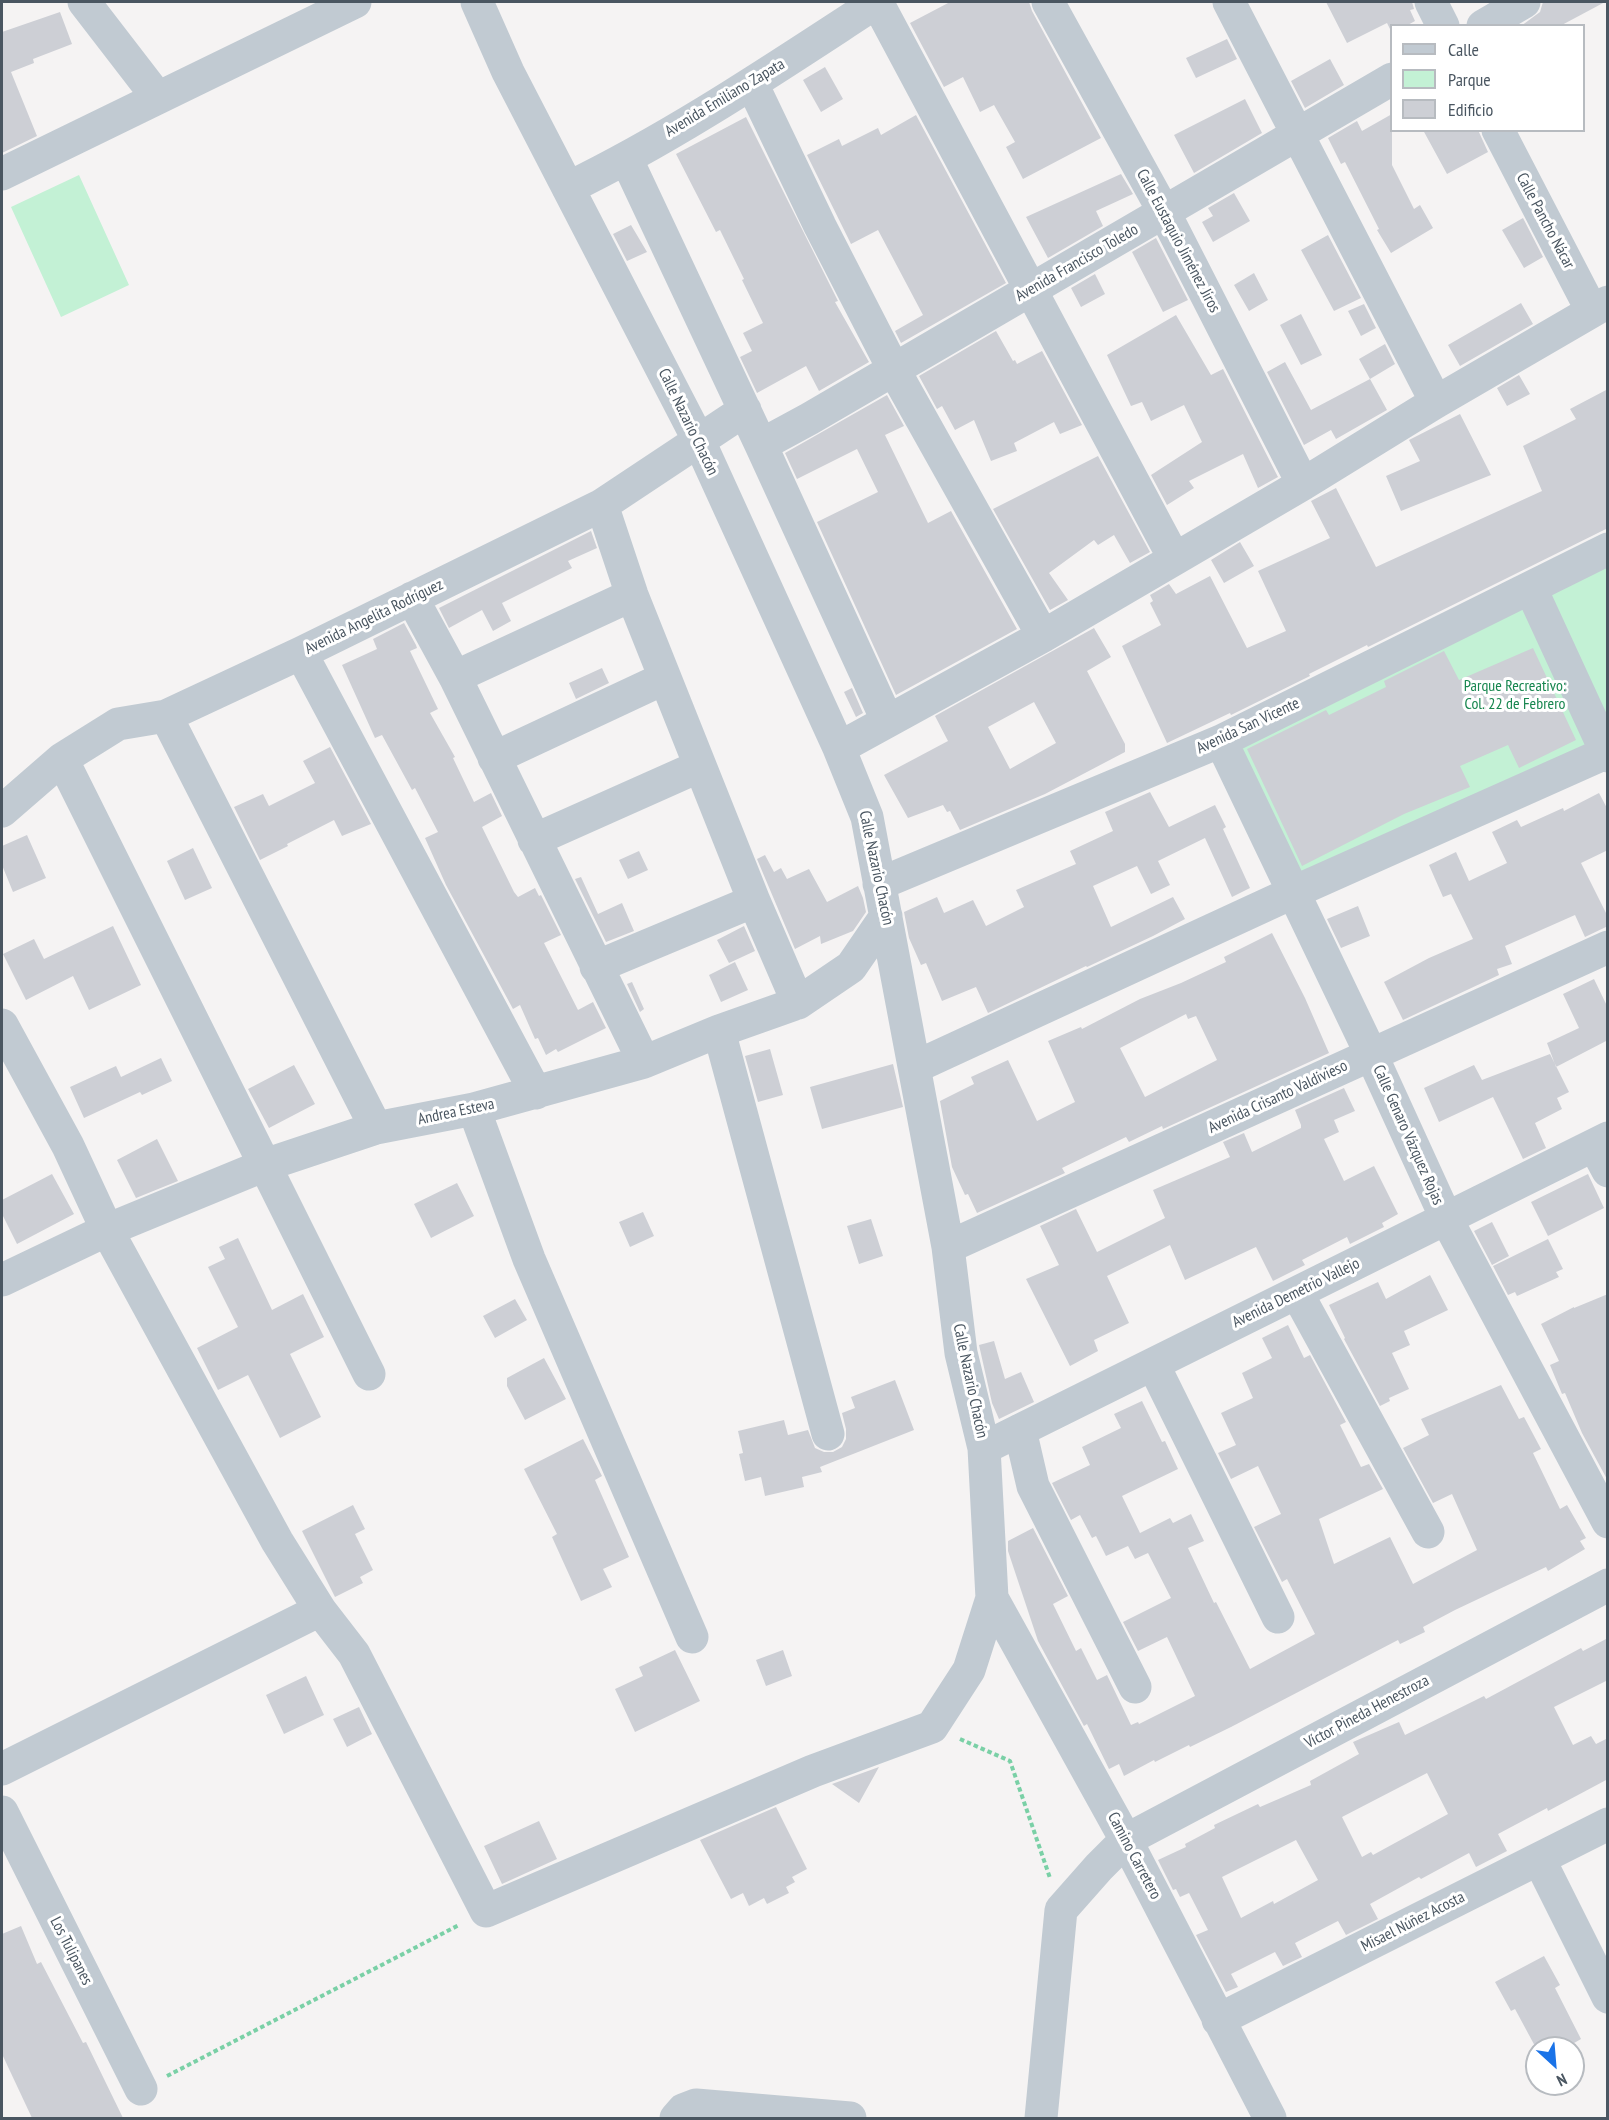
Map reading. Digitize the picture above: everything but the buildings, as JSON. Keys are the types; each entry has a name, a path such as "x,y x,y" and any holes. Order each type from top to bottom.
{"street":[{"path":"84,2 158,98"},
{"path":"2,174 355,2"},
{"name":"Calle Nazario Chacón","path":"477,2 508,72 699,441 839,748 867,817 948,1247 961,1353 984,1448 992,1598 969,1670 932,1727"},
{"path":"877,2 1174,558"},
{"name":"Avenida Emiliano Zapata","path":"568,188 626,158 752,84 877,2"},
{"name":"Calle Eustaquio Jiménez Jiros","path":"1048,2 1164,212 1303,484"},
{"path":"1229,2 1436,402"},
{"path":"1431,2 1442,24"},
{"path":"1486,24 1524,2"},
{"name":"Avenida Francisco Toledo","path":"761,444 894,370 1390,80"},
{"path":"752,84 820,226 894,370 1043,636"},
{"name":"Calle Pancho Nácar","path":"1499,132 1600,307"},
{"path":"626,158 761,444 887,720"},
{"path":"839,748 1043,636 1600,307"},
{"name":"Avenida Angelita Rodríguez","path":"2,811 62,759 117,724 166,716 301,653 602,505 745,410"},
{"path":"602,505 632,595 664,678 798,1003"},
{"name":"Avenida San Vicente","path":"879,884 1221,741 1606,552"},
{"path":"915,1067 1294,892 1607,754 1531,589"},
{"path":"455,677 632,595"},
{"path":"412,598 455,677 644,1062"},
{"path":"301,653 536,1093"},
{"path":"495,758 664,678"},
{"path":"166,716 376,1128"},
{"name":"Calle Genaro Vázquez Rojas","path":"1221,741 1371,1054 1446,1218 1608,1522"},
{"path":"62,759 369,1374"},
{"path":"534,840 700,766"},
{"path":"596,967 754,900"},
{"name":"Andrea Esteva","path":"2,1280 107,1230 265,1165 376,1128 474,1109 644,1062 719,1031 798,1003 851,967 886,916"},
{"name":"Avenida Crisanto Valdivieso","path":"948,1247 1608,947"},
{"path":"2,1025 68,1146 107,1230 277,1541 320,1610 354,1654 486,1911 813,1771 932,1727"},
{"path":"719,1031 828,1434"},
{"path":"474,1109 529,1258 692,1637"},
{"name":"Avenida Demetrio Vallejo","path":"984,1448 1446,1218 1603,1151"},
{"path":"1297,1293 1428,1532"},
{"path":"1153,1364 1278,1617"},
{"path":"1020,1430 1033,1486 1135,1687"},
{"name":"Víctor Pineda Henestroza","path":"1061,1910 1126,1840 1608,1585"},
{"name":"Camino Carretero","path":"992,1598 1126,1840 1270,2118"},
{"path":"2,1769 320,1610"},
{"name":"Los Tulipanes","path":"2,1812 141,2089"},
{"name":"Misael Núñez Acosta","path":"1218,2020 1608,1824"},
{"path":"1539,1859 1608,1997"},
{"path":"1041,2118 1061,1910"},
{"path":"676,2118 683,2110 696,2105 850,2118"}],"path":[{"path":"932,1727 1010,1761 1061,1910"},
{"path":"141,2089 486,1911"}],"green space":[{"path":"79,175 129,285 61,317 11,207"},
{"name":"Parque Recreativo: Col. 22 de Febrero","path":"1607,549 1607,750 1294,892 1221,741"}]}
